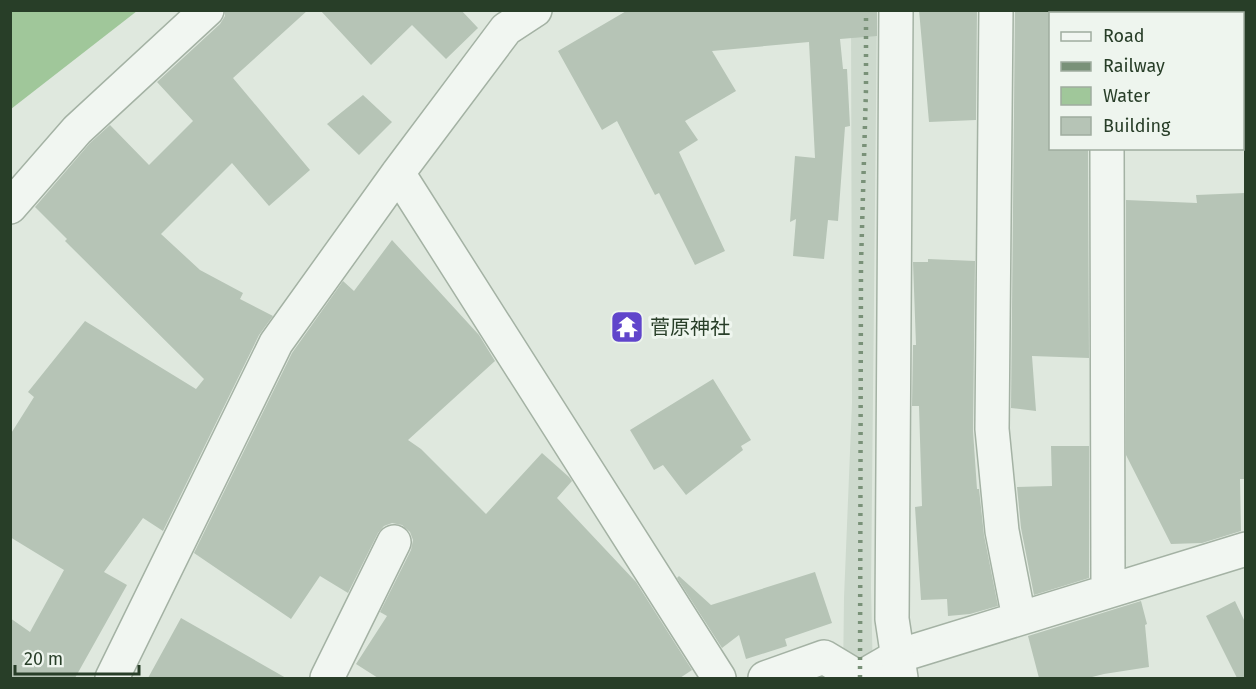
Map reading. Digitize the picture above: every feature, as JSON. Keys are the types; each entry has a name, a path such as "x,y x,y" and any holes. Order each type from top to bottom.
{"street":[{"path":"10,207 77,130 207,10"},
{"path":"112,678 276,344 398,172 506,29 535,10"},
{"path":"896,10 891,619 899,667"},
{"path":"996,10 992,429 1002,531 1019,618"},
{"path":"1107,150 1108,591"},
{"path":"398,172 719,678"},
{"path":"327,678 394,542"},
{"path":"765,678 824,657 860,678 899,667 1019,618 1245,549"}],"shaded area":[{"path":"851,11 877,11 871,588 873,678 843,678 852,403"}],"water":[{"path":"11,10 137,10 137,11 11,109"}],"building":[{"path":"225,10 308,10 233,78 310,170 269,206 232,163 161,234 200,270 243,293 240,299 273,316 259,335 163,531 143,518 104,572 127,585 75,678 10,678 10,618 30,632 64,570 10,537 10,435 34,397 28,392 85,321 196,389 204,379 65,241 67,239 35,207 90,143 110,125 149,165 193,121 157,82 220,24 225,16"},
{"path":"320,10 461,10 478,28 446,59 412,25 371,65"},
{"path":"628,10 877,10 877,36 840,39 843,69 847,69 850,126 845,127 838,221 828,220 824,259 793,256 796,219 790,222 795,156 815,158 809,42 712,51 736,91 685,121 698,140 679,152 725,251 695,265 659,193 655,195 617,121 602,130 558,51"},
{"path":"919,10 977,10 976,120 929,122"},
{"path":"1015,10 1050,10 1049,150 1088,150 1089,358 1032,356 1036,411 1011,408"},
{"path":"363,95 392,122 359,155 327,124"},
{"path":"1245,193 1245,479 1240,479 1241,531 1202,543 1171,544 1126,455 1126,200 1197,203 1196,195"},
{"path":"392,240 479,335 495,361 408,440 421,449 486,514 542,453 572,481 557,498 636,582 692,670 680,678 378,678 356,664 387,616 380,612 411,550 413,540 410,532 402,525 392,523 384,526 378,533 348,593 320,576 291,619 194,553 292,353 343,281 354,291"},
{"path":"928,259 975,261 973,431 977,489 979,489 984,535 998,606 970,614 948,616 947,599 921,600 915,507 922,506 919,406 912,406 913,345 916,345 913,262 928,262"},
{"path":"713,379 751,440 741,446 743,450 686,495 663,465 654,470 630,430"},
{"path":"1051,446 1089,446 1089,578 1034,595 1021,528 1017,487 1052,486"},
{"path":"815,572 832,623 785,639 787,646 746,659 739,635 722,648 677,578 679,576 711,605"},
{"path":"1141,601 1147,624 1145,625 1149,667 1088,678 1039,678 1028,636"},
{"path":"1235,601 1245,622 1245,678 1237,678 1206,616"},
{"path":"181,618 286,678 148,678"}],"railway":[{"path":"860,678 861,264 866,10"}],"place":[{"name":"菅原神社","path":"627,327"}]}
